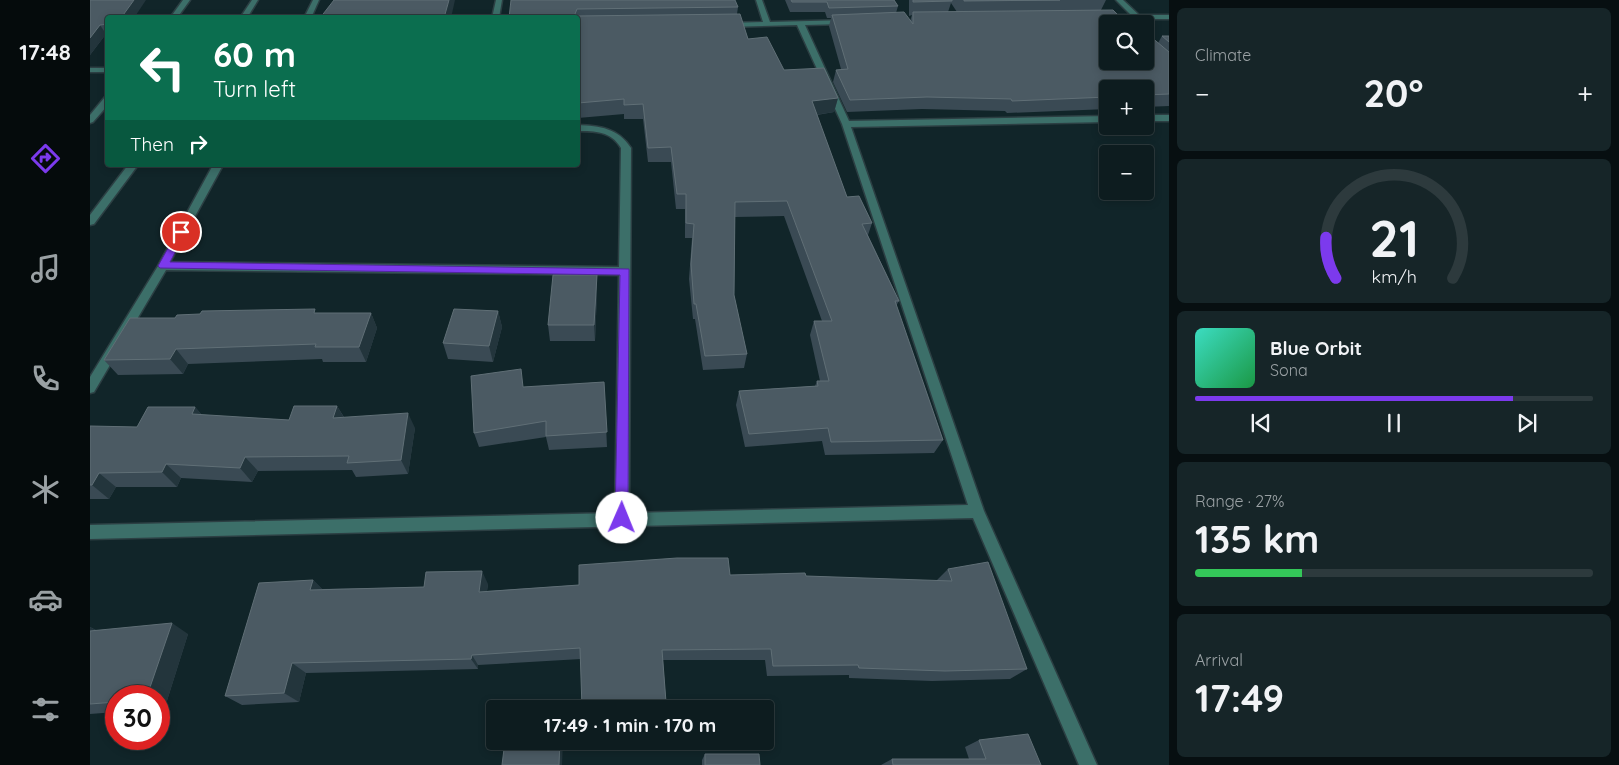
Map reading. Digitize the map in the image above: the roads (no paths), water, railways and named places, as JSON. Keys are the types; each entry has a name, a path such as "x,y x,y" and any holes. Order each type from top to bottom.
{"street":[{"path":"176,15 188,0"},
{"path":"245,15 255,0"},
{"path":"308,15 316,0"},
{"path":"496,15 499,0"},
{"path":"759,0 767,24"},
{"path":"1119,0 1135,15"},
{"path":"1154,16 1169,16"},
{"path":"717,25 858,21"},
{"path":"800,23 846,124 976,511 1088,765"},
{"path":"90,70 105,70"},
{"path":"90,120 105,102"},
{"path":"1154,118 1169,118"},
{"path":"846,124 1099,119"},
{"path":"580,128 606,130 621,138 626,148 622,518"},
{"path":"90,222 131,167"},
{"path":"90,388 163,266 217,167"},
{"path":"163,266 626,271"},
{"path":"90,532 976,511"}]}
